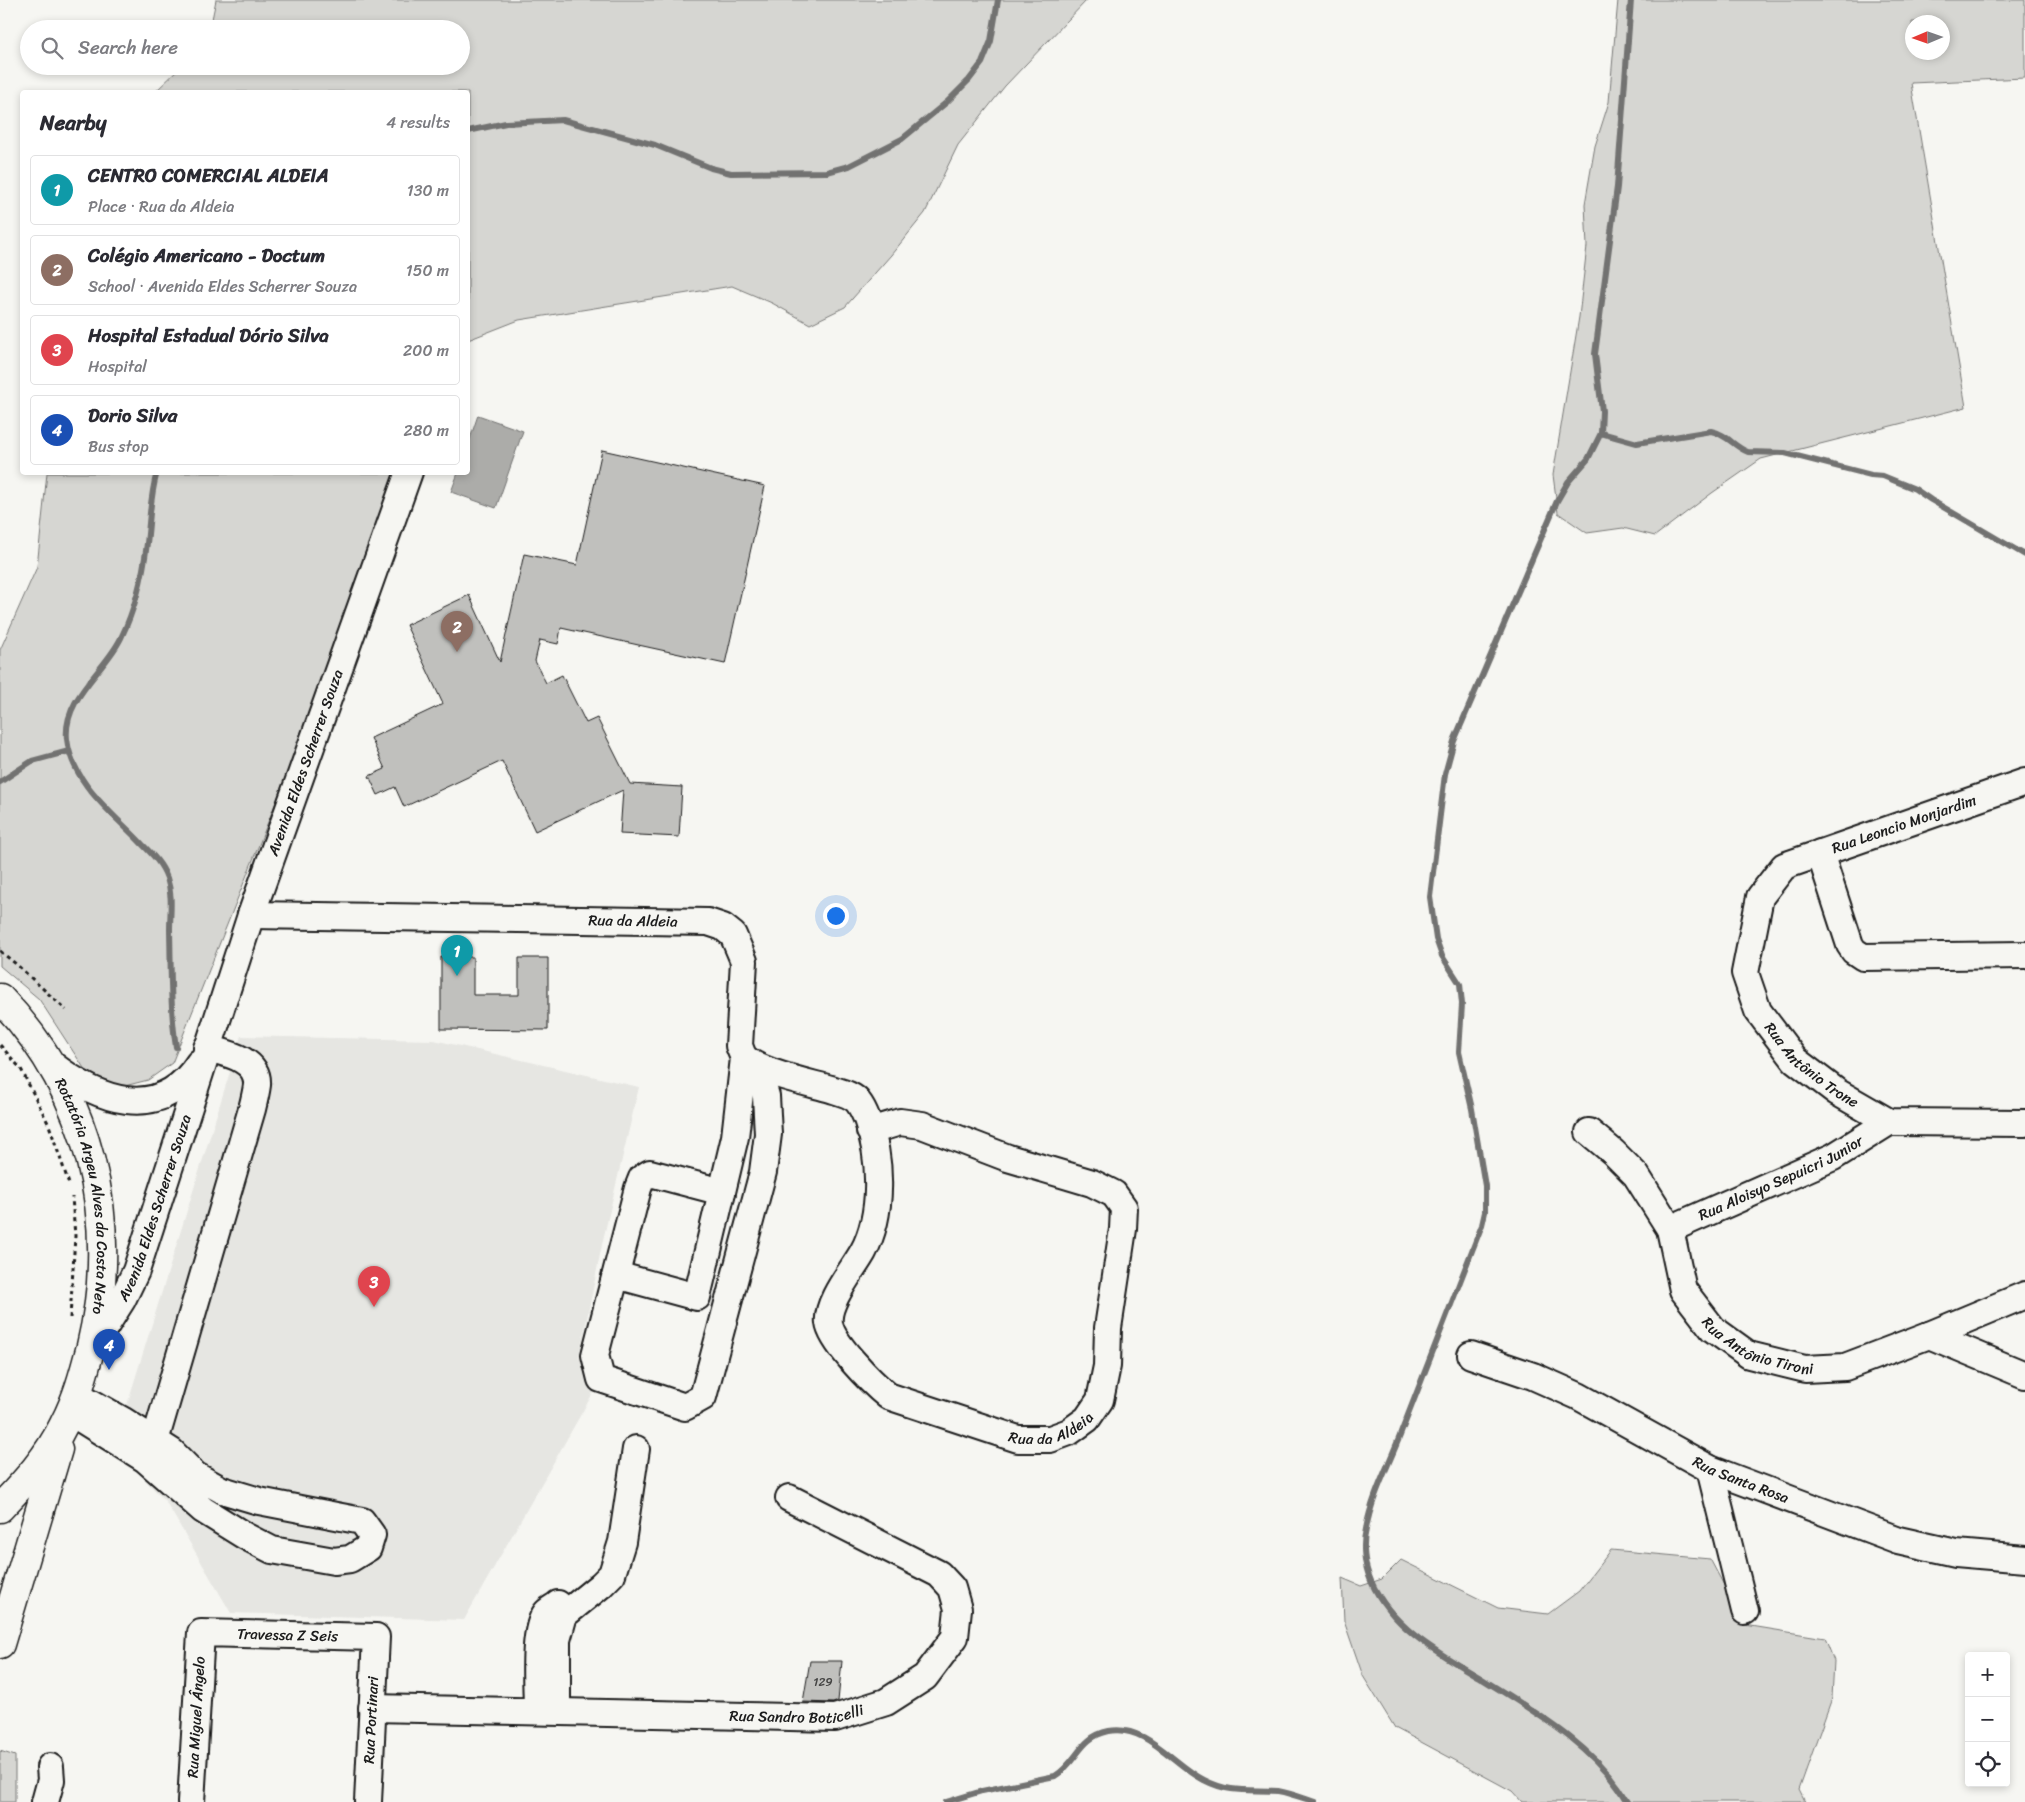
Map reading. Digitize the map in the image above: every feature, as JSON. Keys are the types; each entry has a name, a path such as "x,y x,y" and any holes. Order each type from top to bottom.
{"main road":[{"name":"Rotatória Argeu Alves da Costa Neto","path":"0,998 32,1036 50,1063 77,1117 94,1174 99,1204 103,1264 99,1302 89,1353 71,1411 40,1464 24,1484 0,1508"},
{"path":"0,1644 71,1411"}],"street":[{"name":"Avenida Eldes Scherrer Souza","path":"89,1353 122,1300 136,1271 251,915 408,475"},
{"name":"Rua Leoncio Monjardim","path":"1784,866 2025,782"},
{"path":"1820,853 1850,945 1854,951 1863,957 2025,955"},
{"name":"Rua Antônio Trone","path":"1784,866 1760,897 1745,973 1758,1011 1795,1060 1837,1092 1890,1122 2025,1123"},
{"name":"Rua da Aldeia","path":"251,915 708,922 723,927 733,936 744,961 740,1046 751,1062 844,1093 858,1101 867,1120 870,1131 874,1145 879,1192 875,1220 864,1251 831,1307 829,1323 842,1348 872,1383 888,1396 1018,1439 1050,1439 1069,1432 1087,1419 1100,1400 1107,1366 1108,1328 1123,1229 1124,1208 1114,1194 1092,1184 1008,1158 922,1125 900,1122 870,1131"},
{"name":"Avenida Eldes Scherrer Souza","path":"50,1063 66,1076 94,1092 121,1100 140,1100 159,1096 178,1086 196,1068 206,1051"},
{"path":"155,1441 252,1109 257,1083 252,1068 234,1055 206,1051"},
{"path":"722,1192 650,1173 642,1178 596,1356 601,1379 685,1407 703,1397 763,1172 768,1134 766,1096 751,1062"},
{"path":"616,1275 697,1298 751,1062"},
{"name":"Rua Aloisyo Sepuicri Junior","path":"1670,1229 1833,1157 1890,1122"},
{"name":"Rua Antônio Tironi","path":"1589,1132 1636,1174 1670,1229 1683,1290 1712,1329 1749,1355 1805,1369 1845,1367 2025,1295"},
{"path":"1929,1335 2025,1375"},
{"name":"Rua Santa Rosa","path":"1471,1354 1533,1376 1578,1396 1710,1469 1898,1540 1956,1553 2025,1559"},
{"path":"71,1411 122,1420 172,1452 196,1475 222,1490 259,1501 362,1522 372,1535 368,1548 350,1559 334,1561 272,1550 203,1510 145,1460 71,1411"},
{"path":"547,1710 557,1640 564,1615 602,1585 612,1574 622,1542 636,1449"},
{"path":"1710,1469 1745,1611"},
{"name":"Rua Sandro Boticelli","path":"372,1708 547,1710 835,1718 886,1702 925,1677 955,1637 958,1609 952,1588 939,1574 789,1498"},
{"path":"547,1710 537,1642 546,1613 558,1604"},
{"name":"Travessa Z Seis","path":"201,1633 376,1637"},
{"name":"Rua Miguel Ângelo","path":"191,1802 201,1633"},
{"name":"Rua Portinari","path":"368,1802 376,1637"},
{"path":"45,1802 51,1780 50,1767"}],"path":[{"path":"0,951 66,1010"},
{"path":"0,1045 21,1069 49,1125 71,1188 75,1236 70,1319"}],"shaded area":[{"path":"216,0 1087,0 1005,86 958,145 925,213 845,307 810,324 772,303 732,286 519,320 470,339 470,90 157,90 173,75 470,75 470,20 212,20"},
{"path":"1618,0 2025,0 2025,78 1911,83 1966,407 1761,459 1655,536 1623,528 1587,533 1558,513 1553,475 1579,317 1587,246 1585,204 1595,146 1609,102"},
{"path":"478,415 523,431 496,508 451,492 457,475 470,475 470,439"},
{"path":"47,475 406,475 172,1063 148,1080 97,1093 93,1082 39,999 0,966 0,650 37,567"},
{"path":"241,1036 434,1040 639,1087 603,1240 579,1358 601,1379 464,1620 231,1613 166,1502 114,1447"},
{"path":"1611,1550 1710,1559 1745,1625 1825,1638 1834,1661 1832,1698 1799,1790 1805,1802 1522,1802 1512,1791 1395,1728 1363,1676 1344,1621 1342,1578 1361,1586 1382,1579 1401,1560 1498,1608 1548,1614 1579,1591"},
{"path":"0,1751 15,1756 15,1802 0,1802"}],"building":[{"path":"602,450 765,486 725,664 561,628 558,644 540,640 535,661 546,683 562,675 586,723 597,718 630,784 682,787 679,837 620,834 623,790 535,831 502,761 404,807 395,787 378,795 369,776 385,769 371,738 443,704 406,625 469,595 500,662 524,554 577,565"},
{"path":"441,957 473,957 473,995 519,995 519,958 548,958 548,1030 441,1029"},
{"path":"810,1661 842,1661 838,1701 833,1703 803,1702"}],"waterway":[{"path":"470,131 506,123 563,120 655,145 711,168 731,173 827,172 849,166 902,139 947,102 969,80 982,63 991,41 998,0"},
{"path":"1628,1802 1614,1782 1581,1746 1541,1716 1432,1648 1403,1625 1380,1597 1371,1581 1365,1562 1364,1548 1369,1516 1377,1492 1472,1251 1485,1212 1485,1186 1472,1109 1459,1052 1462,1004 1460,984 1442,956 1436,939 1430,897 1445,774 1454,741 1557,501 1568,482 1588,459 1601,433 1602,411 1595,354 1617,187 1631,0"},
{"path":"1601,433 1637,443 1711,431 1722,435 1748,452 1785,453 1871,475 1883,476 1915,489 2025,555"},
{"path":"156,475 143,568 135,603 114,650 78,698 68,724 67,739 77,770 86,784 107,809 153,855 167,878 171,898 171,989 176,1047"},
{"path":"0,782 32,761 69,751"},
{"path":"946,1802 982,1791 1055,1776 1069,1764 1091,1739 1109,1731 1122,1730 1147,1739 1193,1773 1214,1784 1241,1790 1278,1791 1315,1802"}],"place":[{"name":"Colégio Americano - Doctum","path":"457,652"},
{"name":"CENTRO COMERCIAL ALDEIA","path":"457,976"},
{"name":"Hospital Estadual Dório Silva","path":"374,1307"},
{"name":"Dorio Silva","path":"109,1370"}]}
